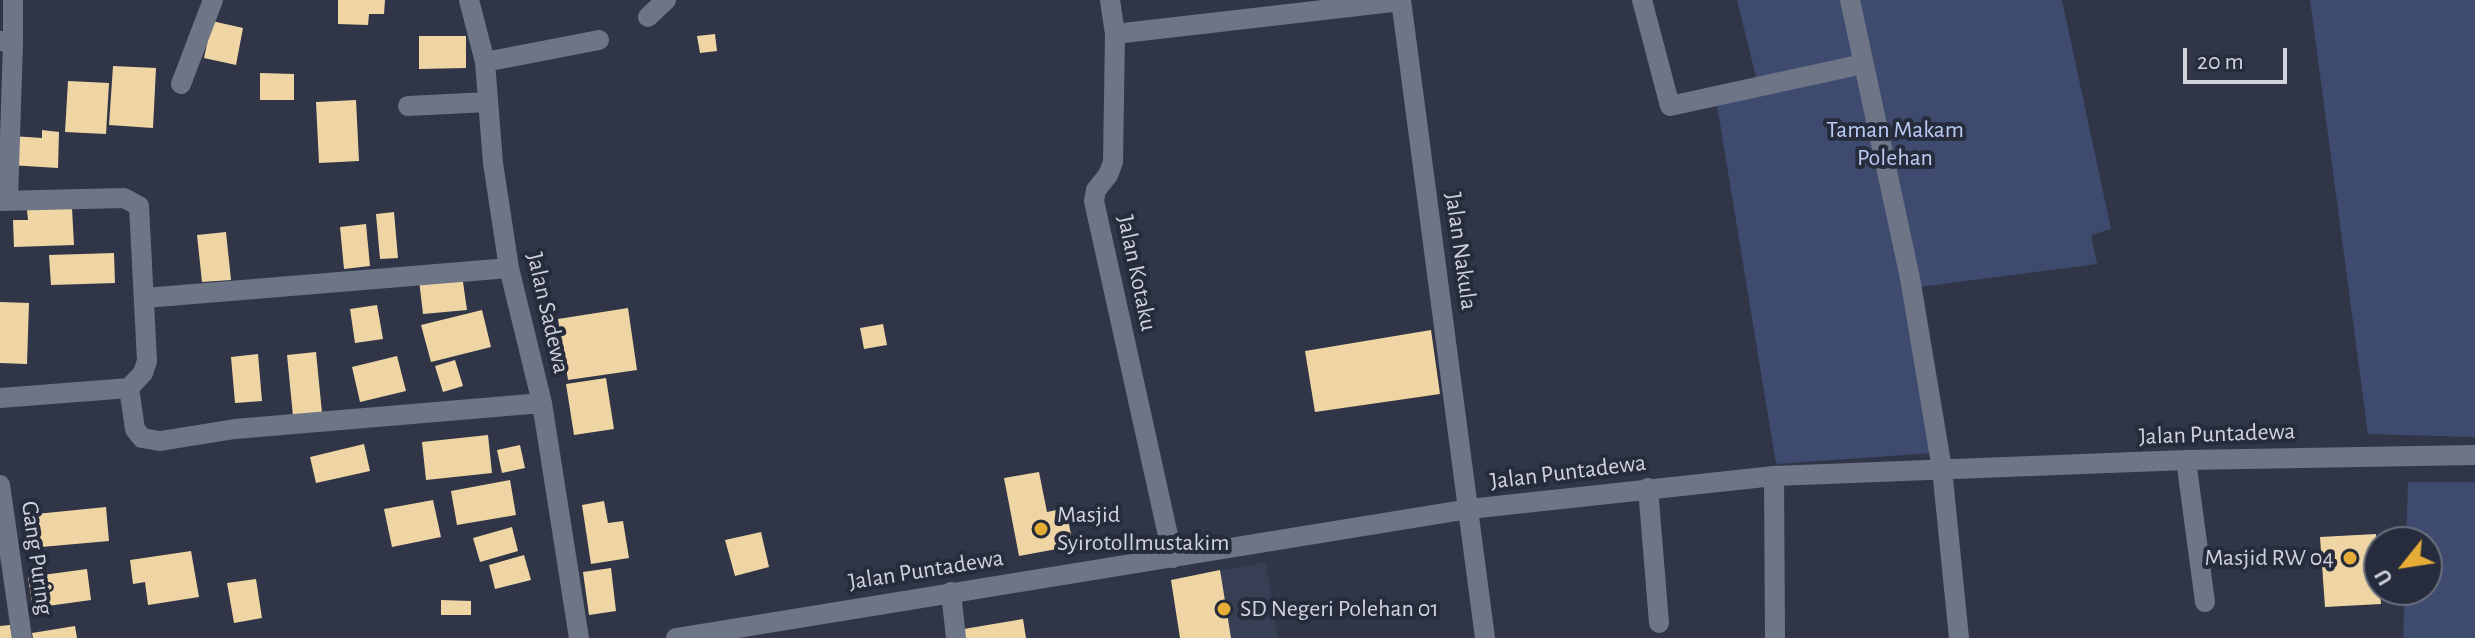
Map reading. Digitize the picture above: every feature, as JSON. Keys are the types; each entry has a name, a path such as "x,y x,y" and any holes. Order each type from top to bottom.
{"street":[{"path":"0,398 129,388 143,373 147,361 139,206 124,198 4,201 7,42 13,0"},
{"path":"181,84 213,0"},
{"name":"Jalan Sadewa","path":"469,0 485,62 493,163 509,268 542,403 579,638"},
{"path":"648,17 666,0"},
{"name":"Jalan Kotaku","path":"1110,0 1115,34 1113,162 1096,190 1094,201 1173,558"},
{"path":"1115,34 1401,0"},
{"name":"Jalan Nakula","path":"1401,0 1485,638"},
{"path":"1642,0 1670,106 1863,64"},
{"path":"1850,0 1910,278 1942,469 1959,638"},
{"path":"485,62 599,40"},
{"path":"408,106 488,102"},
{"path":"145,298 509,268"},
{"path":"129,388 135,429 142,438 160,441 235,429 542,403"},
{"name":"Jalan Puntadewa","path":"676,638 1469,509 1648,488 1774,476 1942,469 2186,460 2475,455"},
{"path":"2186,460 2205,602"},
{"path":"1774,476 1775,638"},
{"name":"Gang Puring","path":"0,485 22,638"},
{"path":"1648,488 1659,623"},
{"path":"951,592 956,638"}],"shaded area":[{"name":"SD Negeri Polehan 01","path":"1266,562 1278,638 1180,638 1171,580"}],"green space":[{"name":"Taman Makam Polehan","path":"1737,0 2062,0 2111,229 2091,235 2097,264 1904,289 1933,453 1776,464 1716,99 1758,85"},
{"path":"2310,0 2475,0 2475,437 2368,434"},
{"path":"2408,482 2475,482 2475,638 2403,638 2404,606 2443,606 2443,526 2407,526"}],"building":[{"path":"338,0 385,0 384,14 369,14 368,25 338,24"},
{"path":"212,21 243,28 236,65 204,58"},
{"path":"715,34 717,51 700,53 697,36"},
{"path":"419,36 466,36 466,68 419,69"},
{"path":"113,66 156,68 153,128 109,125"},
{"path":"260,73 294,74 294,100 260,100"},
{"path":"68,81 109,83 106,134 65,132"},
{"path":"356,100 359,161 319,163 316,102"},
{"path":"42,130 59,132 58,168 10,165 12,136 42,138"},
{"path":"72,208 74,245 14,247 13,220 28,220 27,210"},
{"path":"394,212 398,258 380,259 376,214"},
{"path":"366,224 370,266 344,269 340,227"},
{"path":"226,232 231,280 202,282 197,235"},
{"path":"114,253 115,283 51,285 49,255"},
{"path":"462,275 467,310 423,314 419,280"},
{"path":"0,302 29,303 27,364 0,363"},
{"path":"377,305 383,339 355,343 350,309"},
{"path":"628,308 637,370 568,380 558,319"},
{"path":"482,310 491,347 431,362 421,325"},
{"path":"883,324 887,345 864,349 860,328"},
{"path":"1431,330 1440,394 1315,412 1305,351"},
{"path":"316,352 322,413 293,416 287,355"},
{"path":"258,354 262,401 235,403 231,357"},
{"path":"397,356 406,391 360,402 352,367"},
{"path":"455,360 463,386 443,392 435,366"},
{"path":"606,378 614,429 574,435 566,384"},
{"path":"488,435 492,473 426,480 422,442"},
{"path":"364,444 370,471 316,483 310,457"},
{"path":"520,445 525,468 502,473 497,450"},
{"name":"Masjid Syirotollmustakim","path":"1039,472 1047,512 1066,508 1073,546 1019,556 1004,478"},
{"path":"510,480 516,515 457,525 451,491"},
{"path":"433,500 441,537 392,547 384,509"},
{"path":"604,501 608,523 623,521 629,558 591,564 582,505"},
{"path":"106,507 109,541 30,548 26,515"},
{"path":"512,527 518,551 480,562 473,538"},
{"path":"761,532 769,567 735,576 725,540"},
{"name":"Masjid RW 04","path":"2363,535 2363,605 2325,607 2320,537"},
{"path":"191,551 199,597 148,605 145,582 133,584 130,560"},
{"path":"524,555 531,580 495,589 489,565"},
{"path":"611,568 616,611 589,615 583,572"},
{"path":"87,569 91,600 33,608 28,577"},
{"path":"1220,570 1231,638 1180,638 1171,580"},
{"path":"256,579 262,618 234,623 227,583"},
{"path":"441,600 471,601 471,615 441,615"},
{"path":"1023,619 1026,638 959,638 958,630"},
{"path":"10,625 12,638 0,638 0,626"},
{"path":"75,626 77,638 33,638 32,633"}],"place":[{"name":"Masjid Syirotollmustakim","path":"1041,529"},
{"name":"Masjid RW 04","path":"2350,558"},
{"name":"SD Negeri Polehan 01","path":"1224,609"}]}
